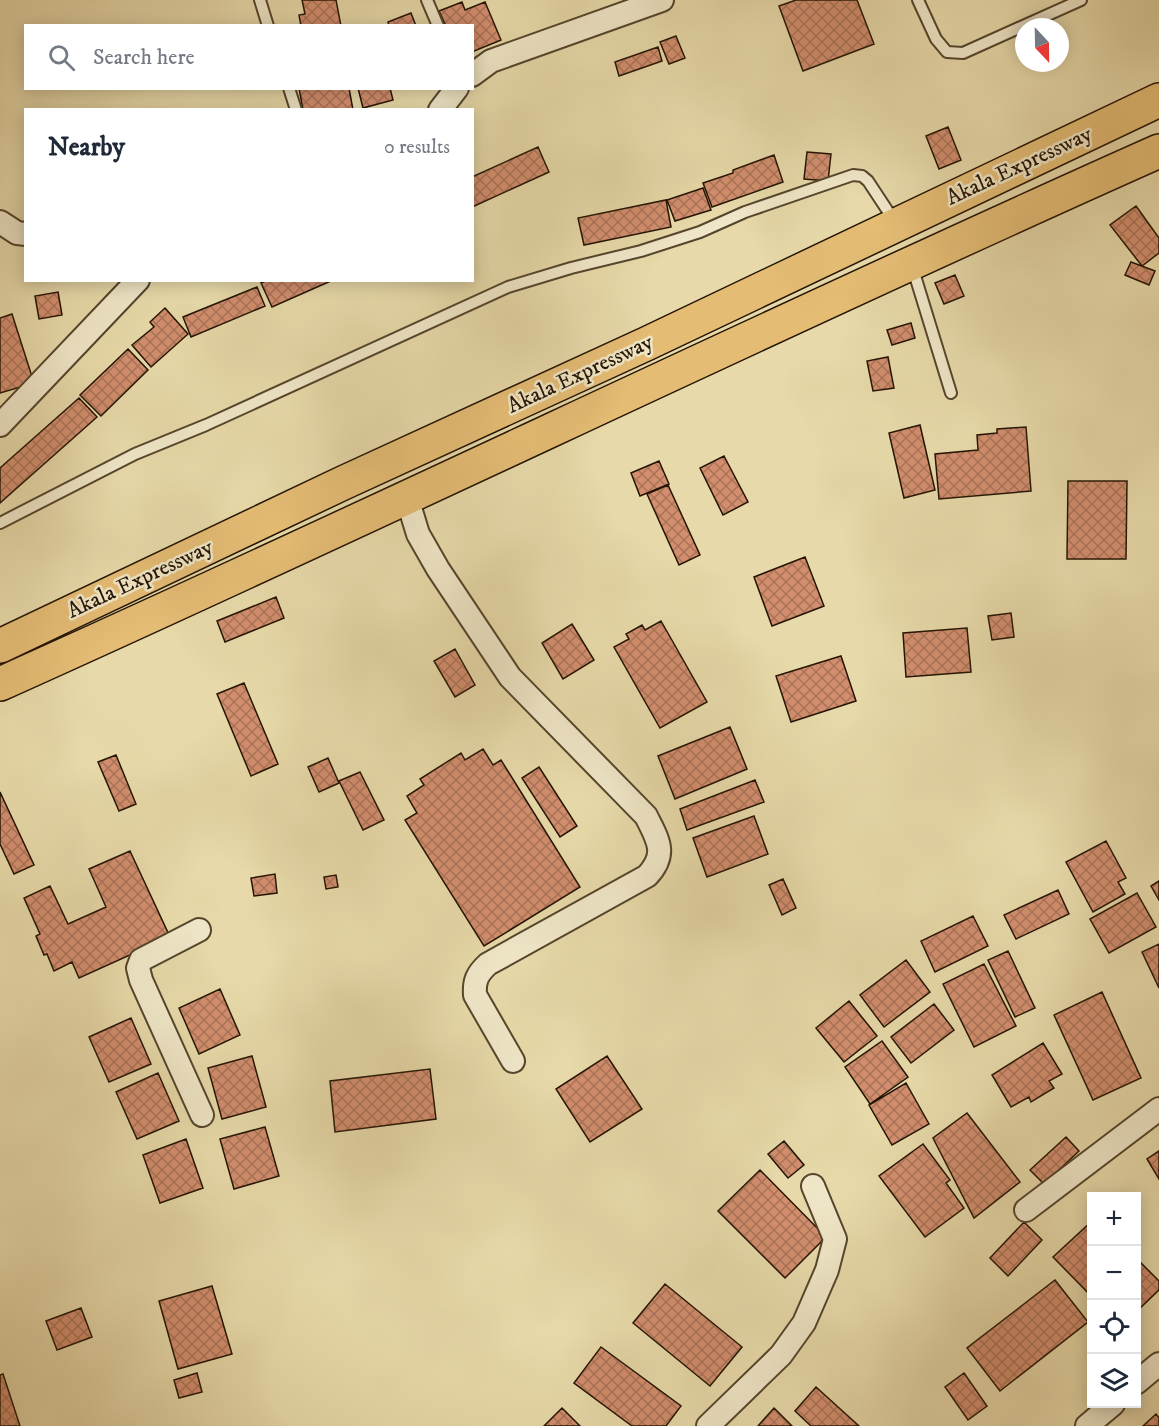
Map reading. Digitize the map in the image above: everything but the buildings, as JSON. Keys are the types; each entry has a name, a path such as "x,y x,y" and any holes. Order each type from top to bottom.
{"main road":[{"name":"Akala Expressway","path":"0,646 292,507 646,344 1159,100"},
{"name":"Akala Expressway","path":"0,684 407,498 790,318 1159,151"}],"street":[{"path":"474,74 491,61 662,0"},
{"path":"442,108 455,90"},
{"path":"0,222 17,233 24,234"},
{"path":"0,425 136,282"},
{"path":"407,498 418,534 438,569 510,677 646,816 659,846 660,858 655,868 646,876 488,964 479,973 474,983 475,995 513,1061"},
{"path":"199,930 141,960 138,968 141,980 202,1115"},
{"path":"1026,1210 1159,1108"},
{"path":"708,1426 782,1355 804,1323 826,1270 835,1239 813,1186"},
{"path":"1141,1380 1159,1364"},
{"path":"1087,1426 1108,1408"}],"lane":[{"path":"260,0 267,24"},
{"path":"427,0 437,24"},
{"path":"918,0 936,39 948,52 963,53 1081,0"},
{"path":"290,90 295,108"},
{"path":"0,523 135,454 206,425 508,287 571,267 642,251 853,175 862,176 868,180 897,224"},
{"path":"911,263 951,393"}]}
